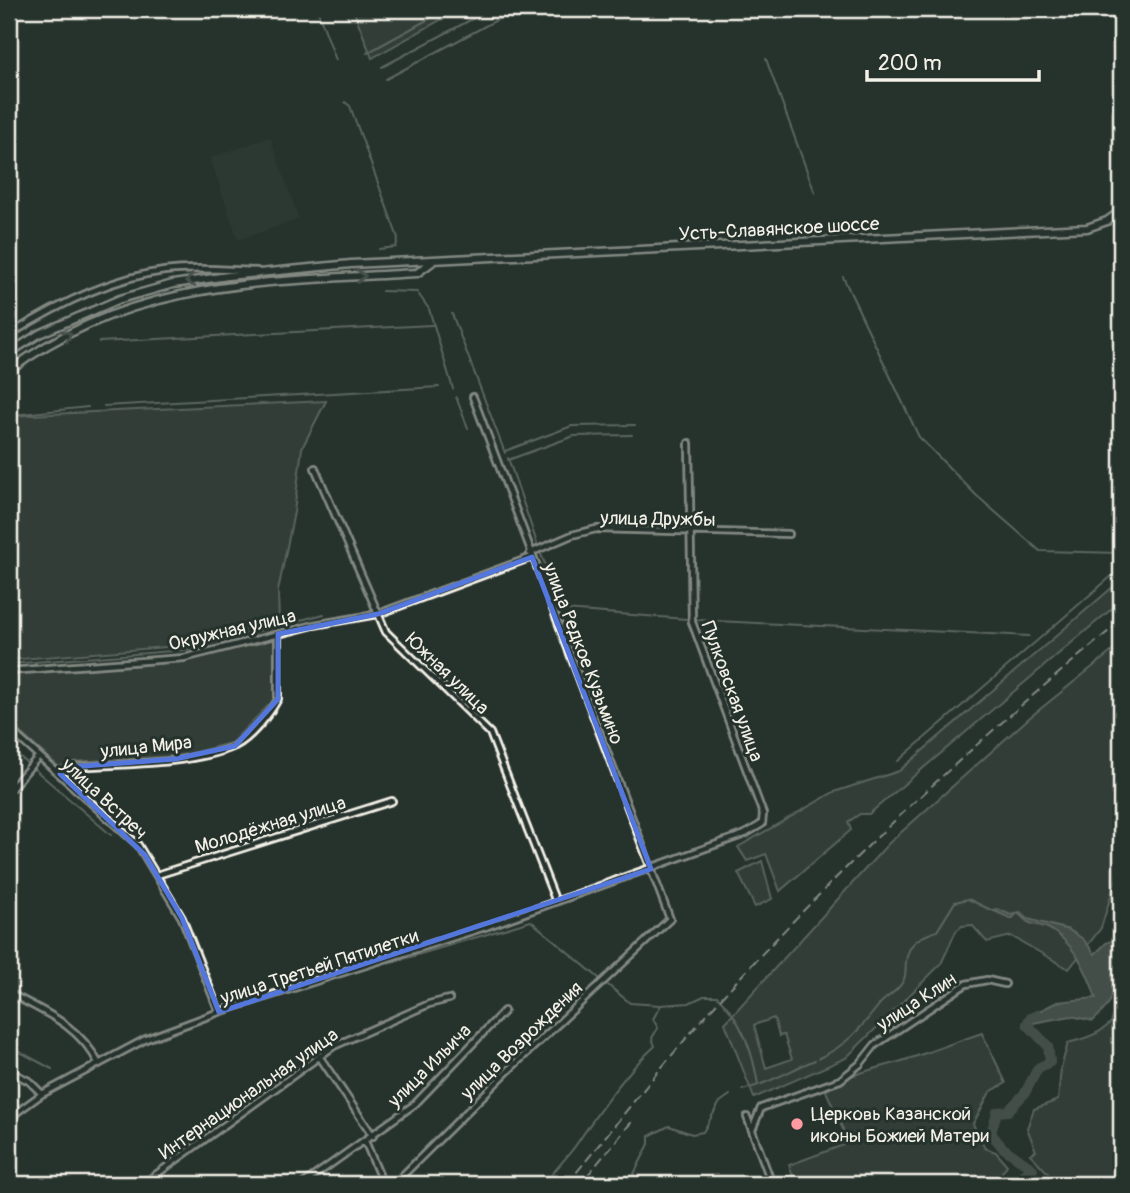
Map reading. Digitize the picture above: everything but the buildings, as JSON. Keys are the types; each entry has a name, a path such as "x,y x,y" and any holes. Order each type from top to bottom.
{"street":[{"name":"Усть-Славянское шоссе","path":"9,354 39,334 142,291 200,279 433,260 1078,228 1096,226 1121,211"},
{"name":"Усть-Славянское шоссе","path":"9,371 64,336 148,301 233,285 417,273 433,260"},
{"path":"9,335 52,310 95,291 162,271 282,271"},
{"name":"улица Редкое Кузьмино","path":"473,397 670,919"},
{"name":"Пулковская улица","path":"651,869 757,829 764,820 692,622 689,443"},
{"name":"Южная улица","path":"315,468 377,614 397,644 490,733 556,902"},
{"name":"улица Дружбы","path":"377,614 531,555 572,535 596,529 789,534"},
{"name":"Окружная улица","path":"9,671 184,657 377,614"},
{"name":"улица Мира","path":"60,774 70,767 175,759 235,746 274,707 278,699 278,634"},
{"name":"улица Встреч","path":"9,729 138,845 182,918 219,1013"},
{"path":"9,791 39,756"},
{"name":"Молодёжная улица","path":"157,875 392,801"},
{"name":"улица Третьей Пятилетки","path":"9,1118 42,1094 146,1040 219,1013 651,869"},
{"name":"улица Возрождения","path":"394,1184 514,1065 670,919"},
{"name":"улица Клин","path":"751,1130 761,1108 840,1080 860,1064 874,1045 966,984 987,979 1005,984"},
{"path":"9,993 73,1028 84,1038 99,1063"},
{"name":"Интернациональная улица","path":"143,1184 319,1056 356,1034 449,999"},
{"name":"улица Ильича","path":"303,1184 415,1104 504,1012"},
{"path":"319,1056 373,1136"},
{"path":"9,1071 29,1081 42,1094"},
{"path":"747,1116 772,1184"},
{"path":"365,1141 383,1184"}],"highlighted area":[{"path":"532,557 651,869 219,1012 182,918 145,855 60,774 70,767 175,759 235,746 278,699 278,634 378,614"}],"shaded area":[{"path":"353,9 460,9 372,58"},
{"path":"270,137 299,219 238,240 210,158"},
{"path":"326,401 302,448 294,512 278,591 279,621 190,645 9,660 9,416"},
{"path":"1121,580 1121,601 869,814 860,814 848,822 851,830 780,891 766,854 747,861 738,847 834,792 899,771"},
{"path":"267,638 275,640 277,686 274,700 231,743 179,756 72,762 59,767 9,723 9,674 184,659"},
{"path":"1121,644 1121,863 1101,928 1069,969 1011,936 987,942 972,925 962,926 956,931 941,964 846,1058 754,1098 725,1023 888,844 1029,718","holes":["774,1018 779,1036 784,1035 792,1059 766,1068 754,1025"]},
{"path":"762,861 772,899 755,907 738,873"},
{"path":"997,909 1011,915 1017,913 1012,919 992,910"},
{"path":"1020,912 1028,919 1069,930 1083,939 1095,954 1106,943 1121,937 1121,963 1116,965 1116,982 1112,996 1105,1009 1093,1021 1071,1016 1027,1024 1027,1017 1057,1002 1096,998 1085,969 1067,943 1048,928 1028,922 1017,913"},
{"path":"1121,1007 1121,1184 1052,1184 1048,1173 1030,1154 1036,1151 1027,1128 1034,1109 1058,1100 1061,1068 1068,1043 1106,1027"},
{"path":"982,1033 1006,1083 990,1092 973,1124 985,1148 996,1152 1007,1165 994,1184 796,1184 789,1165 849,1143 826,1091 844,1079"}],"waterway":[{"path":"317,9 336,60"},
{"path":"367,53 447,9"},
{"path":"382,67 491,9"},
{"path":"386,79 517,9"},
{"path":"766,59 815,193"},
{"path":"345,102 350,106 398,238 396,247 379,249"},
{"path":"843,277 919,437 977,496 1040,551 1121,553"},
{"path":"382,291 417,292 429,309 453,389"},
{"path":"452,314 505,453"},
{"path":"99,342 432,325"},
{"path":"104,406 439,387"},
{"path":"456,397 468,428"},
{"path":"13,415 88,407"},
{"path":"505,451 572,426 635,425"},
{"path":"508,460 574,436 632,435"},
{"path":"508,458 538,546"},
{"path":"540,552 564,610 687,619"},
{"path":"898,761 1121,568"},
{"path":"9,664 185,650 324,614"},
{"path":"696,620 1029,636"},
{"path":"9,747 27,763"},
{"path":"33,768 111,835"},
{"path":"819,1058 852,1036 900,986 905,978 907,955 913,944 921,937 937,931 955,902 968,899 991,910"},
{"path":"390,963 531,921 600,979"},
{"path":"608,985 630,1003 660,1005"},
{"path":"544,1184 624,1079 655,1046 652,1038 658,1028 653,1019 661,1005 689,1003 704,996 717,996 740,1026 753,1060 758,1085"},
{"path":"1009,1184 1033,1169 1002,1147 991,1133 997,1112 1008,1111 1025,1093 1038,1068 1050,1062 1048,1046 1027,1024 1030,1018 1037,1015"},
{"path":"9,1046 52,1069"},
{"path":"742,1090 770,1081 815,1060"},
{"path":"629,1184 649,1144 649,1136 669,1126 692,1134 703,1132 720,1102 730,1095"}],"railway":[{"path":"567,1184 712,1008 779,935 873,841 970,751 1121,621"},
{"path":"587,1176 634,1119"}],"place":[{"name":"Церковь Казанской иконы Божией Матери","path":"797,1124"}]}
